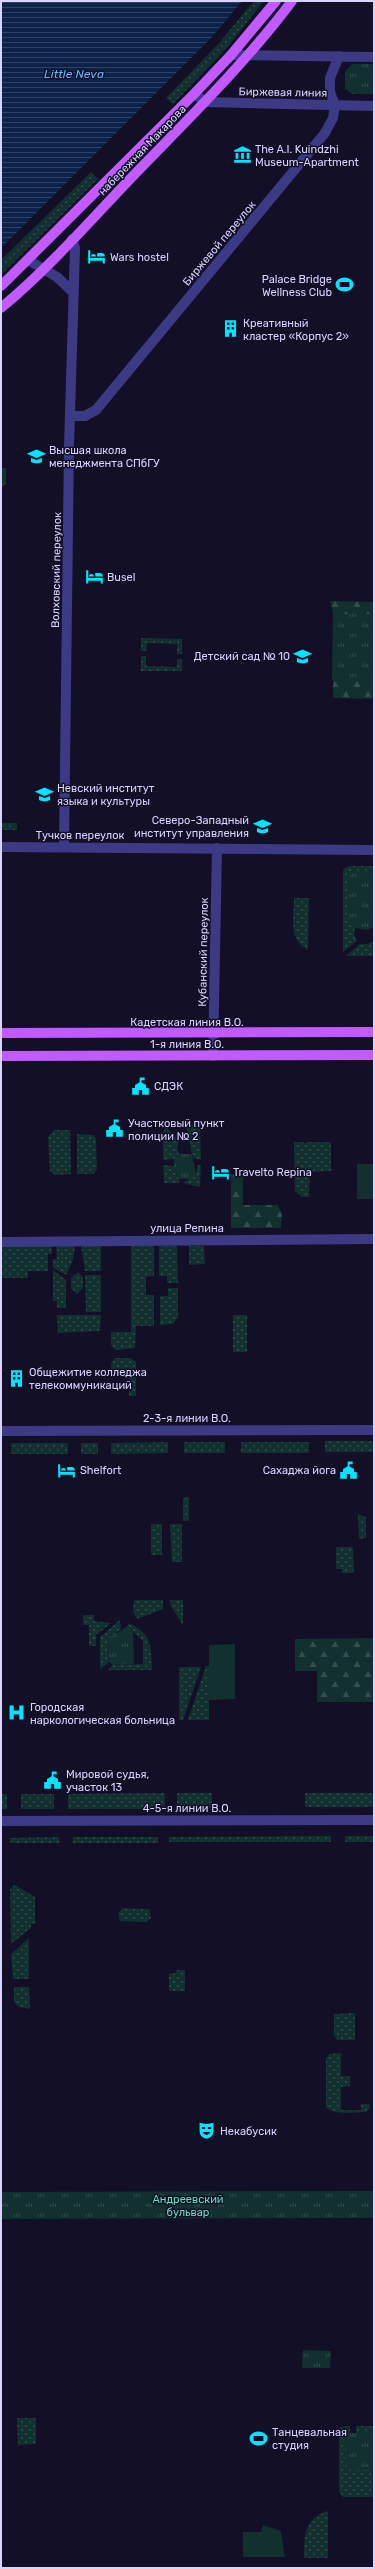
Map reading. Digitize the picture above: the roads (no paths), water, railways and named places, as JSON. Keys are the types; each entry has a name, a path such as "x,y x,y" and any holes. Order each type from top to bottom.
{"main road":[{"name":"набережная Макарова","path":"1,286 195,93 231,55 276,1"},
{"name":"набережная Макарова","path":"1,308 72,239 248,56 292,1"},
{"name":"Кадетская линия В.О.","path":"1,1033 214,1034 374,1032"},
{"name":"1-я линия В.О.","path":"1,1056 374,1055"}],"street":[{"path":"231,55 374,57"},
{"path":"335,105 330,92 330,78 339,56"},
{"path":"195,93 204,102"},
{"name":"Биржевая линия","path":"204,102 374,106"},
{"name":"Биржевой переулок","path":"70,416 85,416 96,410 325,133 333,118 335,105"},
{"name":"Волховский переулок","path":"64,847 70,416 75,248 72,239"},
{"path":"28,260 43,268 74,293"},
{"name":"Тучков переулок","path":"1,847 374,850"},
{"name":"Кубанский переулок","path":"213,1056 217,848"},
{"name":"улица Репина","path":"1,1242 374,1239"},
{"name":"2-3-я линии В.О.","path":"1,1431 374,1430"},
{"name":"4-5-я линии В.О.","path":"1,1821 374,1820"}],"water":[{"name":"Little Neva","path":"1,1 242,1 212,37 1,248"}],"place":[{"name":"The A.I. Kuindzhi Museum-Apartment","path":"242,155"},
{"name":"Wars hostel","path":"97,257"},
{"name":"Palace Bridge Wellness Club","path":"345,285"},
{"name":"Креативный кластер «Корпус 2»","path":"230,329"},
{"name":"Высшая школа менеджмента СПбГУ","path":"36,456"},
{"name":"Busel","path":"94,577"},
{"name":"Детский сад № 10","path":"303,656"},
{"name":"Невский институт языка и культуры","path":"44,794"},
{"name":"Северо-Западный институт управления","path":"262,826"},
{"name":"СДЭК","path":"141,1086"},
{"name":"Участковый пункт полиции № 2","path":"115,1129"},
{"name":"Travelto Repina","path":"220,1172"},
{"name":"Общежитие колледжа телекоммуникаций","path":"16,1378"},
{"name":"Shelfort","path":"67,1470"},
{"name":"Сахаджа йога","path":"349,1470"},
{"name":"Городская наркологическая больница","path":"17,1713"},
{"name":"Мировой судья, участок 13","path":"53,1780"},
{"name":"Некабусик","path":"207,2131"},
{"name":"Танцевальная студия","path":"259,2438"}],"park label":[{"name":"Андреевский бульвар","path":"188,2205"}]}
